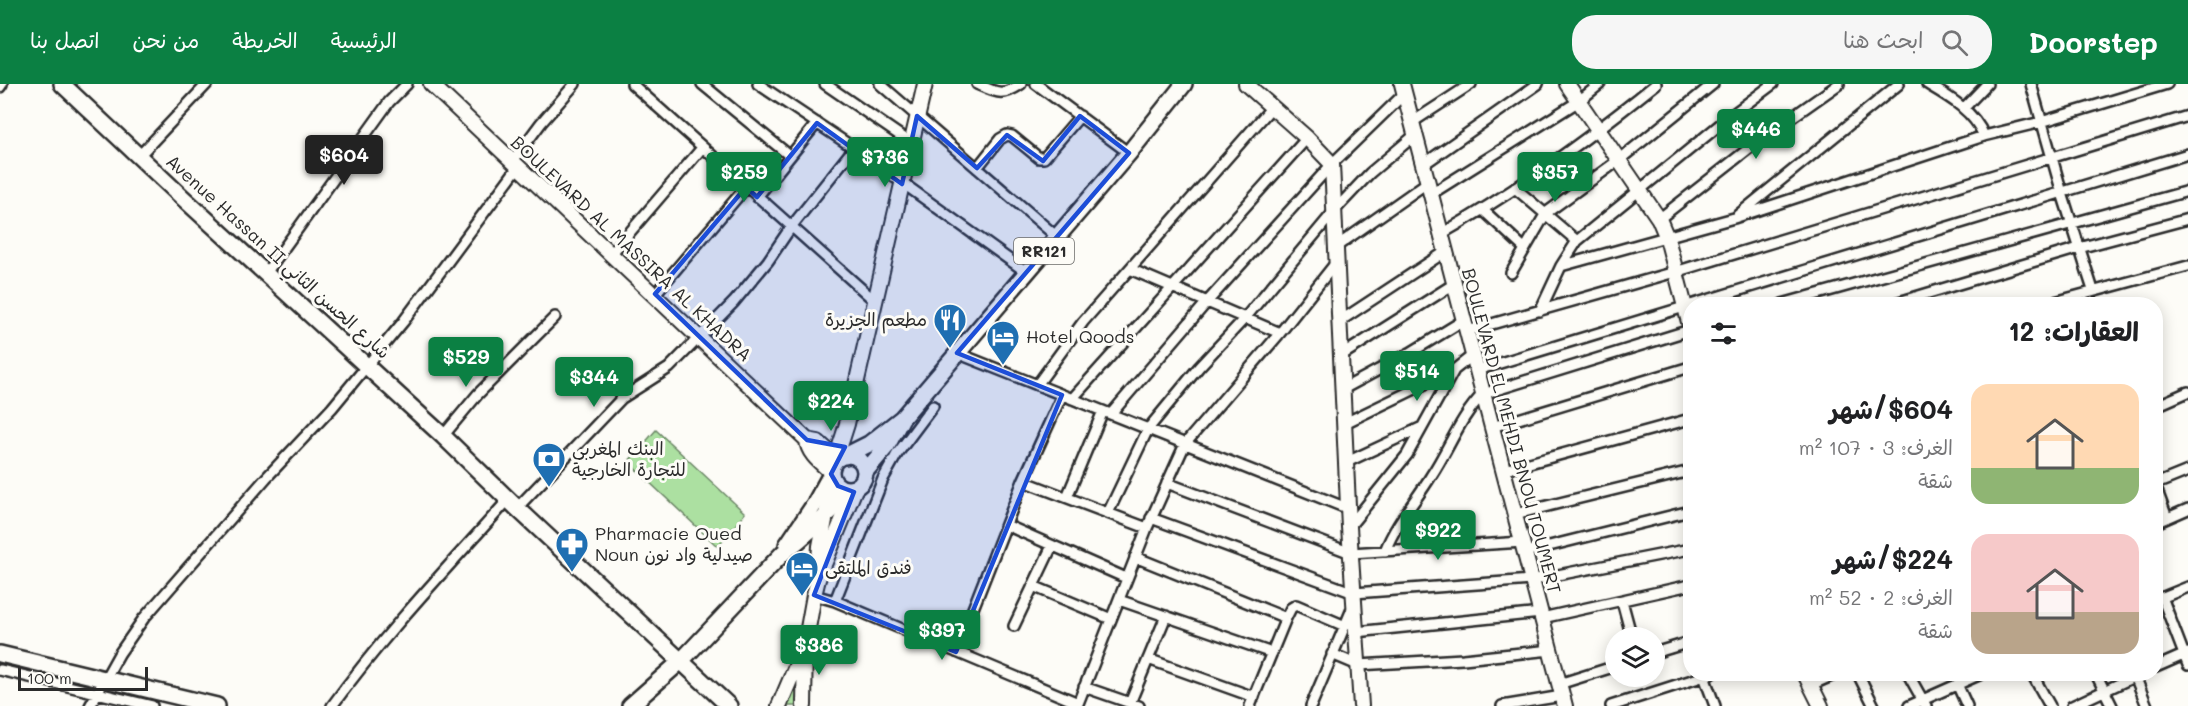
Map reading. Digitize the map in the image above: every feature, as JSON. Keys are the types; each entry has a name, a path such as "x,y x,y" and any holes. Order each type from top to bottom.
{"main road":[{"name":"RR121","path":"783,553 841,461 869,444 902,418 1129,153 1184,84"},
{"name":"Avenue Hassan II شارع الحسن الثاني","path":"66,85 139,156 444,436 513,504 729,706"},
{"name":"RR121","path":"630,706 681,661 783,553 825,518 863,481 865,472 887,446 902,418"},
{"path":"855,487 841,487 841,461 862,463 865,472"},
{"path":"0,654 217,706"}],"street":[{"path":"139,156 207,84"},
{"path":"266,273 389,102 407,84"},
{"name":"BOULEVARD AL MASSIRA AL KHADRA","path":"431,84 807,440 821,445 841,461"},
{"path":"90,706 105,678 144,618 266,478 332,408 403,322 515,165 541,123 575,84"},
{"path":"632,84 875,301"},
{"path":"702,84 790,156"},
{"path":"758,84 854,148 1026,271"},
{"path":"825,84 911,143"},
{"path":"880,84 1057,237"},
{"path":"818,579 825,518 848,440 847,424 925,84"},
{"path":"977,84 1002,93 1010,92 1021,84"},
{"path":"1036,84 1129,153"},
{"path":"1246,84 1307,138 1332,164 1354,598 1350,629 1358,665 1361,706"},
{"path":"1108,513 1148,429 1199,367 1245,318 1335,209 1413,129 1471,84"},
{"path":"1424,164 1538,84"},
{"path":"1567,84 1659,219 1683,302"},
{"path":"814,595 835,601 1077,705 1146,528 1185,444 1280,333 1338,253 1429,188 1579,101 1600,84"},
{"path":"1441,234 1483,210 1598,131 1656,84"},
{"path":"1511,273 1546,213 1619,160 1713,84"},
{"path":"1540,311 1561,266 1577,240 1773,84"},
{"path":"1659,219 1761,139 1839,84"},
{"path":"1734,218 1899,84"},
{"path":"1929,84 1964,108 1978,123 1984,136"},
{"path":"1964,108 1987,84"},
{"path":"2031,84 2093,290"},
{"path":"1561,266 1734,218 1984,136 2041,122 2167,84"},
{"path":"1067,497 1107,413 1332,164 1403,89"},
{"name":"BOULEVARD EL MEHDI BNOU TOUMERT","path":"1403,89 1562,695"},
{"path":"1037,385 1083,322 1272,107"},
{"path":"977,168 1000,139 1007,135 1012,136 1039,158 1044,158 1080,116"},
{"path":"1343,389 1465,326 1540,311 1676,273 2188,116"},
{"path":"757,196 817,123"},
{"path":"1072,399 1307,138"},
{"path":"612,253 702,148"},
{"path":"332,706 348,683 430,588 513,504 622,398 669,368 734,302 854,148"},
{"path":"1714,297 2188,154"},
{"path":"655,294 746,187"},
{"path":"1515,188 1577,240"},
{"path":"1807,297 2188,191"},
{"path":"1483,210 1524,248"},
{"path":"1915,297 2079,248 2188,219"},
{"path":"1340,321 1445,252"},
{"path":"2070,297 2188,266"},
{"path":"1130,269 1280,333"},
{"path":"1342,355 1454,284"},
{"path":"1477,370 1683,306"},
{"path":"444,436 478,394 555,317"},
{"path":"1385,551 1397,525 1431,476 1467,413 1483,394 1683,330"},
{"path":"957,353 1349,509"},
{"path":"1345,423 1454,370 1473,356"},
{"path":"1492,427 1683,369"},
{"path":"1349,527 1401,463 1454,370"},
{"path":"2163,403 2188,392"},
{"path":"956,652 1023,480 1062,395"},
{"path":"835,601 882,478 933,406"},
{"path":"1504,470 1683,421"},
{"path":"1347,462 1420,428"},
{"name":"BOULEVARD AL MASSIRA AL KHADRA","path":"807,440 810,450 841,461"},
{"path":"2163,483 2188,471"},
{"path":"1515,514 1683,473"},
{"path":"1023,480 1146,528"},
{"path":"1167,483 1351,553 1524,547 1683,513"},
{"path":"804,706 805,645 814,595 818,579 855,487"},
{"path":"2163,506 2167,518"},
{"path":"2163,520 2188,509"},
{"path":"1151,518 1354,598 1532,580 1683,550"},
{"path":"1006,525 1126,578"},
{"path":"1014,626 1052,546"},
{"path":"1135,556 1286,618"},
{"path":"1033,586 1111,619"},
{"path":"1148,659 1252,702 1286,618 1291,608 1296,605 1350,629 1541,616 1683,587"},
{"path":"2163,596 2188,587"},
{"path":"1119,600 1272,653"},
{"path":"1622,601 1629,627"},
{"path":"2163,606 2186,654 2188,665"},
{"path":"1084,687 1134,704 1148,659 1166,616"},
{"path":"1311,706 1332,654 1350,629"},
{"path":"1665,650 1683,644"},
{"path":"779,706 805,645"},
{"path":"1332,654 1358,665 1463,659 1551,650"},
{"path":"2163,663 2186,654"},
{"path":"0,670 152,706"},
{"path":"1502,706 1562,695 1605,672"},
{"path":"1611,706 1688,681"},
{"path":"1709,681 1715,706"},
{"path":"1809,681 1821,706"},
{"path":"1862,681 1874,706"},
{"path":"1912,681 1924,703"},
{"path":"1909,706 1924,703 1958,681"},
{"path":"1960,681 1967,706"},
{"path":"2036,681 2050,706"},
{"path":"2100,681 2112,706"},
{"path":"2074,706 2124,681"},
{"path":"2140,681 2147,706"}],"highlighted area":[{"path":"917,116 977,168 1007,135 1043,161 1080,116 1129,153 957,353 1062,395 956,652 814,595 854,492 838,486 831,474 845,447 807,440 655,294 746,187 757,197 817,123 902,184"}],"green space":[{"path":"656,430 745,513 718,547 628,462"},
{"path":"799,669 798,706 784,706"}],"place":[{"name":"مطعم الجزيرة","path":"950,349"},
{"name":"Hotel Qoods","path":"1003,366"},
{"name":"البنك المغربي للتجارة الخارجية","path":"549,488"},
{"name":"Pharmacie Oued Noun صيدلية واد نون","path":"572,573"},
{"name":"فندق الملتقى","path":"802,597"}]}
